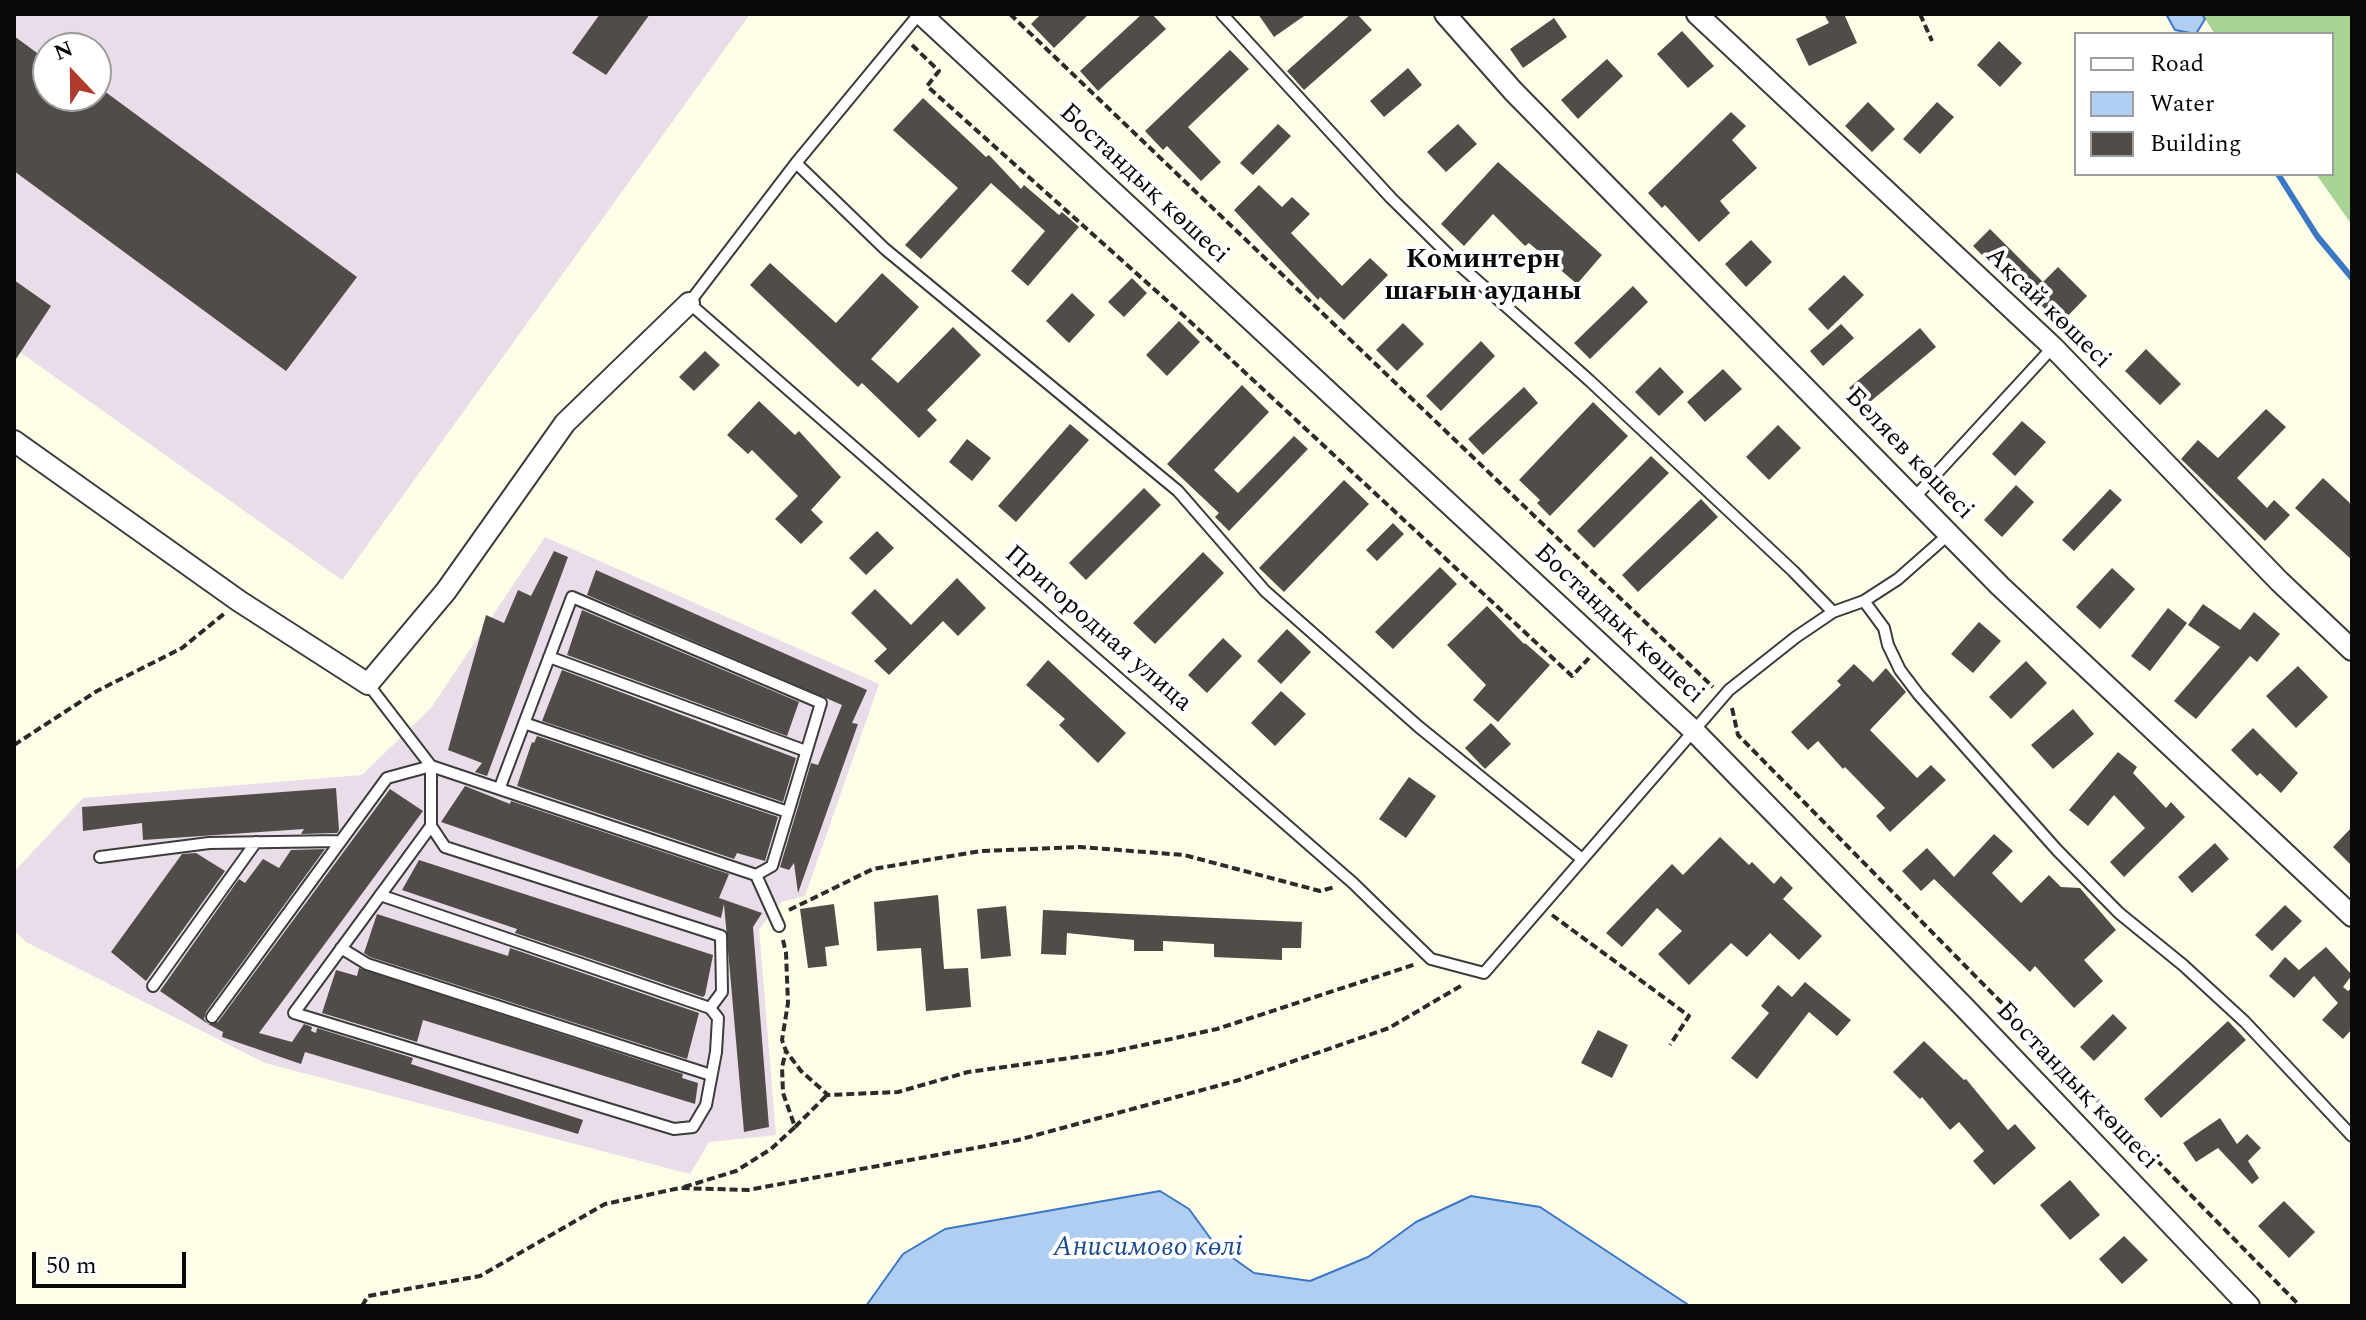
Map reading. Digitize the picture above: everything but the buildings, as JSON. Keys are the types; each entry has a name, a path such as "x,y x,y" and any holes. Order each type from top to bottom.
{"street":[{"name":"Бостандық көшесі","path":"920,14 1694,731 1964,1007 2249,1306"},
{"name":"Беляев көшесі","path":"1445,14 1513,91 2000,586 2352,916"},
{"name":"Ақсай көшесі","path":"1697,14 2053,347 2279,581 2352,650"},
{"path":"14,441 239,601 368,684 446,591 565,423 689,303"}],"lane":[{"path":"689,303 796,163 920,14"},
{"path":"1222,14 1391,198 1455,261 1590,381 1833,612"},
{"path":"796,163 885,249 1178,491 1265,591 1419,727 1582,859"},
{"name":"Пригородная улица","path":"689,303 1353,883 1431,959 1484,973"},
{"path":"1914,498 2053,347"},
{"path":"1484,973 1723,697 1796,637 1833,612 1864,601 1898,579 1949,534"},
{"path":"500,787 572,597 821,703 772,866 756,875"},
{"path":"1864,601 1884,628 1900,670 1919,695 2057,850 2119,913 2183,965 2245,1022 2352,1136"},
{"path":"549,657 806,751"},
{"path":"368,684 431,766 431,826 445,847 721,936 722,992 710,1008"},
{"path":"524,723 788,812"},
{"path":"212,1017 387,778 431,766 756,875 779,926"},
{"path":"380,895 710,1008 718,1018 716,1052 706,1105 693,1127 674,1129 294,1013 341,948 380,895 431,826"},
{"path":"100,857 209,843 341,841"},
{"path":"153,986 256,842"},
{"path":"341,948 367,964 711,1075"}],"path":[{"path":"1010,14 1732,705 1738,735 2300,1306"},
{"path":"1920,14 1932,41"},
{"path":"902,35 939,71 927,86 1183,315 1572,676 1602,645"},
{"path":"14,745 97,691 182,648 239,601"},
{"path":"795,1127 783,1093 782,1067 786,1051 782,1026 788,1003 786,953 779,926 788,911 873,869 981,851 1080,847 1184,855 1320,891 1353,883"},
{"path":"1541,907 1689,1016 1670,1045"},
{"path":"362,1306 368,1296 480,1276 605,1204 680,1188 736,1171 771,1149 828,1095 898,1092 968,1072 1106,1053 1203,1032 1431,959"},
{"path":"680,1188 748,1190 1018,1140 1239,1080 1389,1028 1484,973"},
{"path":"786,1051 801,1071 828,1095"}],"shaded area":[{"path":"14,14 750,14 342,580 14,348"},
{"path":"545,537 879,684 805,896 781,902 759,929 776,1135 709,1142 690,1174 265,1063 26,942 14,930 14,872 83,798 362,775 431,708"}],"green space":[{"path":"2202,14 2352,14 2352,225 2317,176 2334,176 2334,32 2214,32"}],"water":[{"path":"2166,14 2202,14 2205,19 2197,32 2175,30"},
{"name":"Анисимово көлі","path":"1160,1191 1189,1209 1216,1246 1254,1273 1310,1281 1368,1257 1416,1222 1471,1196 1540,1207 1690,1306 866,1306 903,1254 945,1229"}],"waterway":[{"path":"2279,176 2317,236 2352,278"}],"district":[{"name":"Коминтерн шағын ауданы","path":"1483,278"}]}
